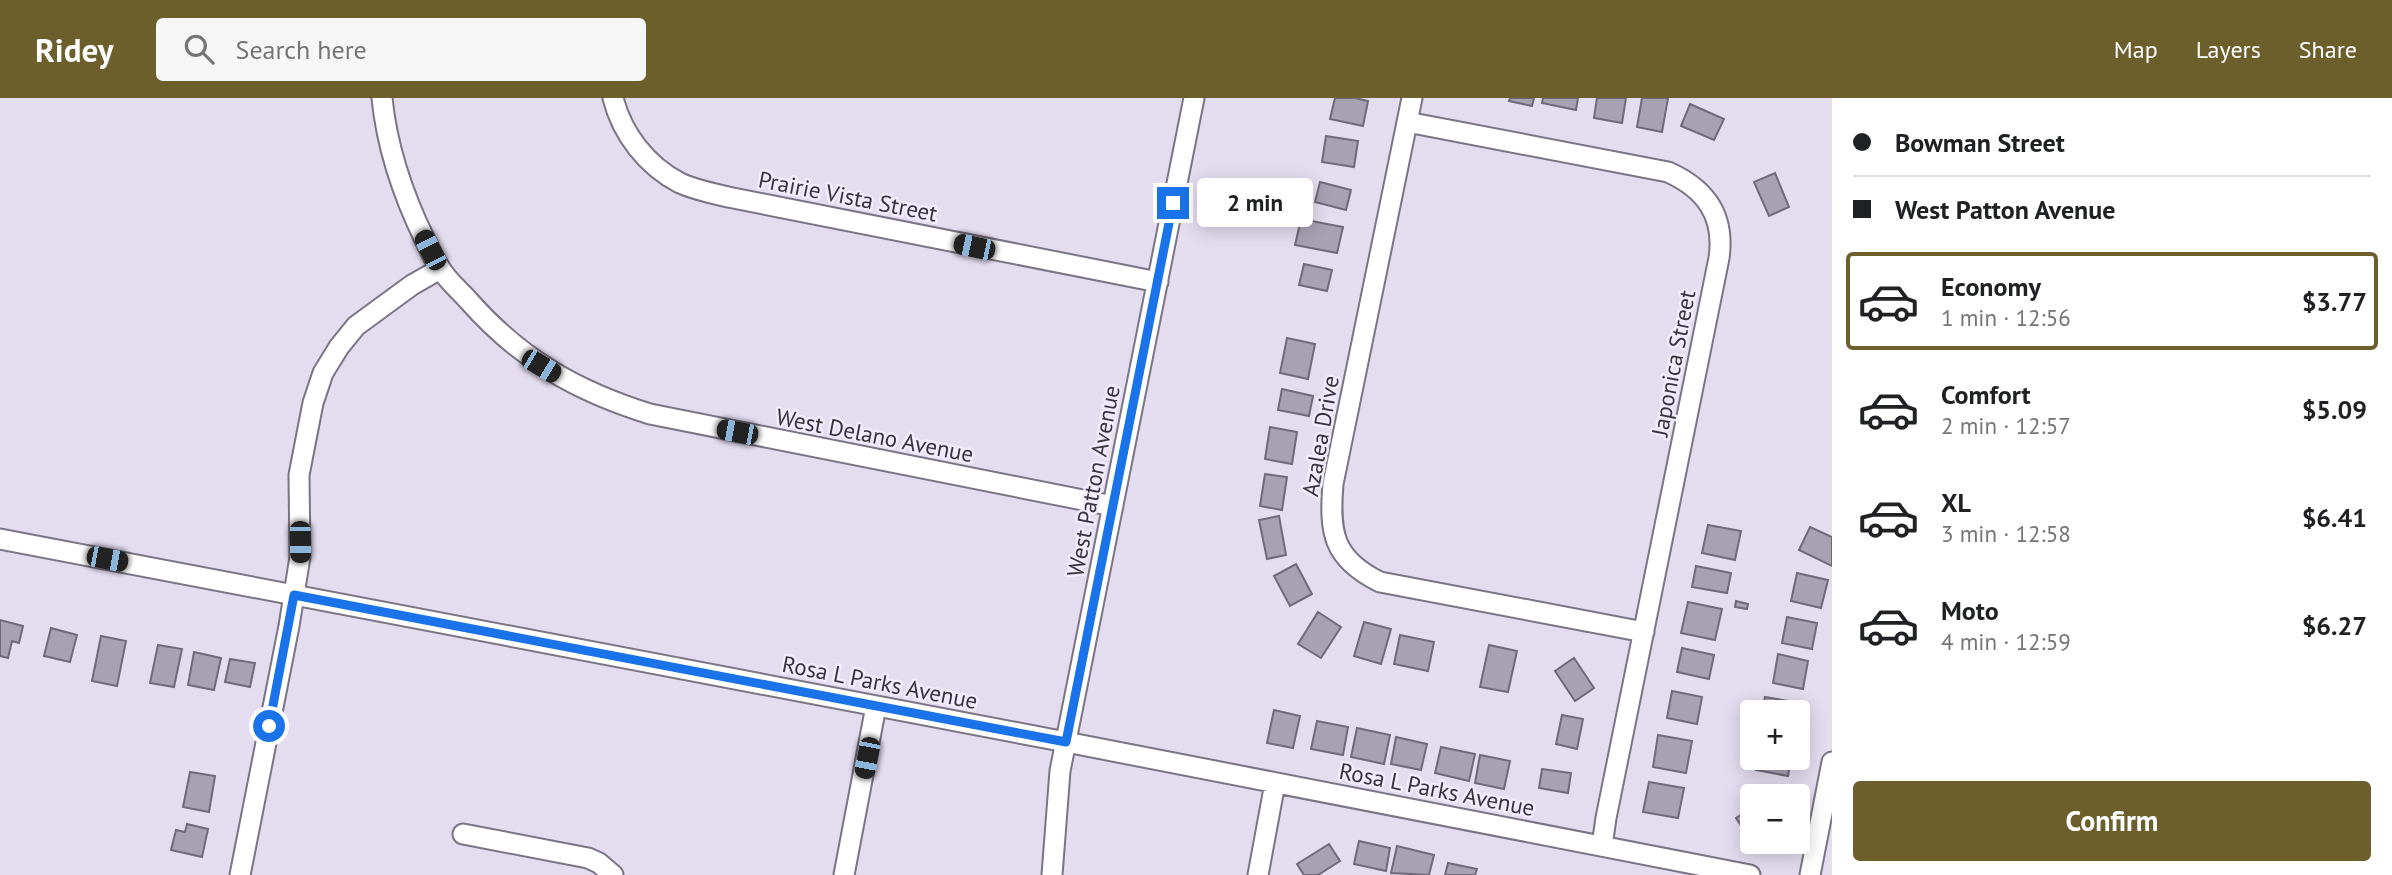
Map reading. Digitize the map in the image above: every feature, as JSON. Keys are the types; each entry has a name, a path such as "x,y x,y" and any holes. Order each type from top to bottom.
{"street":[{"name":"West Delano Avenue","path":"382,98 393,162 412,213 440,269 485,320 521,351 568,382 616,404 683,421 1113,506"},
{"name":"Prairie Vista Street","path":"613,98 620,120 638,149 659,169 693,188 755,203 1158,282"},
{"name":"West Patton Avenue","path":"1052,875 1060,771 1194,98"},
{"name":"Azalea Drive","path":"1412,98 1332,484 1331,508 1337,547 1348,562 1380,582 1644,632"},
{"name":"Japonica Street","path":"1407,122 1668,172 1695,187 1713,210 1720,234 1719,258 1602,846"},
{"path":"240,875 300,557 299,475 313,403 323,373 356,326 412,285 440,269"},
{"name":"Rosa L Parks Avenue","path":"0,539 1750,875"},
{"path":"844,875 876,706"},
{"path":"1810,875 1832,762"},
{"path":"1258,875 1275,783"},
{"path":"463,834 588,858 600,863 613,875"}],"building":[{"path":"1335,98 1368,101 1363,126 1330,119"},
{"path":"1510,98 1534,98 1532,106 1509,101"},
{"path":"1543,98 1578,98 1576,110 1542,103"},
{"path":"1597,98 1626,98 1622,123 1594,118"},
{"path":"1642,98 1668,98 1662,132 1637,127"},
{"path":"1690,104 1724,119 1714,140 1681,126"},
{"path":"1326,136 1358,141 1354,167 1322,162"},
{"path":"1775,173 1789,207 1769,216 1754,182"},
{"path":"1320,182 1351,190 1346,210 1315,202"},
{"path":"1301,219 1343,227 1337,253 1295,245"},
{"path":"1304,264 1332,270 1327,291 1299,285"},
{"path":"1287,338 1315,344 1308,379 1280,373"},
{"path":"1282,389 1313,396 1309,416 1278,410"},
{"path":"1270,427 1297,432 1292,464 1265,459"},
{"path":"1265,474 1287,477 1282,510 1260,506"},
{"path":"1279,516 1286,555 1267,559 1259,520"},
{"path":"1708,525 1741,531 1735,560 1702,553"},
{"path":"1810,527 1832,537 1832,566 1799,550"},
{"path":"1296,564 1312,594 1290,606 1274,576"},
{"path":"1696,566 1731,573 1727,593 1692,587"},
{"path":"1797,573 1828,580 1821,608 1791,601"},
{"path":"1736,601 1748,604 1747,609 1735,607"},
{"path":"1688,602 1722,609 1715,640 1681,633"},
{"path":"1318,612 1341,627 1321,658 1298,644"},
{"path":"1787,617 1817,623 1812,649 1782,643"},
{"path":"0,620 23,626 19,643 12,641 8,658 0,656"},
{"path":"1364,622 1391,629 1381,664 1354,656"},
{"path":"51,628 77,635 70,662 44,656"},
{"path":"1400,635 1434,642 1428,671 1394,664"},
{"path":"101,636 126,641 117,686 92,681"},
{"path":"158,645 182,649 174,687 150,683"},
{"path":"1489,645 1517,651 1508,692 1480,687"},
{"path":"1682,648 1714,655 1709,679 1677,672"},
{"path":"194,652 221,658 214,690 188,685"},
{"path":"1778,654 1808,661 1803,689 1773,683"},
{"path":"1574,658 1594,688 1575,701 1555,671"},
{"path":"230,659 255,663 250,687 225,682"},
{"path":"1672,691 1702,697 1697,724 1667,718"},
{"path":"1274,710 1300,716 1293,748 1267,743"},
{"path":"1562,715 1583,719 1577,749 1556,744"},
{"path":"1317,721 1348,727 1343,755 1311,749"},
{"path":"1357,728 1390,735 1384,764 1351,757"},
{"path":"1658,735 1692,741 1686,773 1653,767"},
{"path":"1396,737 1427,744 1421,770 1391,764"},
{"path":"1441,747 1475,754 1469,781 1435,773"},
{"path":"1480,755 1510,761 1504,789 1475,783"},
{"path":"1542,769 1571,773 1568,793 1539,788"},
{"path":"1756,770 1789,770 1788,776"},
{"path":"190,772 215,776 209,812 183,807"},
{"path":"1649,782 1684,788 1678,818 1643,812"},
{"path":"187,824 208,829 202,857 171,850 176,830 185,832"},
{"path":"1359,841 1390,848 1386,871 1354,864"},
{"path":"1329,844 1340,861 1318,875 1304,875 1297,864"},
{"path":"1397,846 1434,855 1429,875 1391,873"},
{"path":"1448,863 1477,869 1475,875 1445,875"}],"route":[{"path":"269,726 294,595 1066,742 1173,203"}]}
